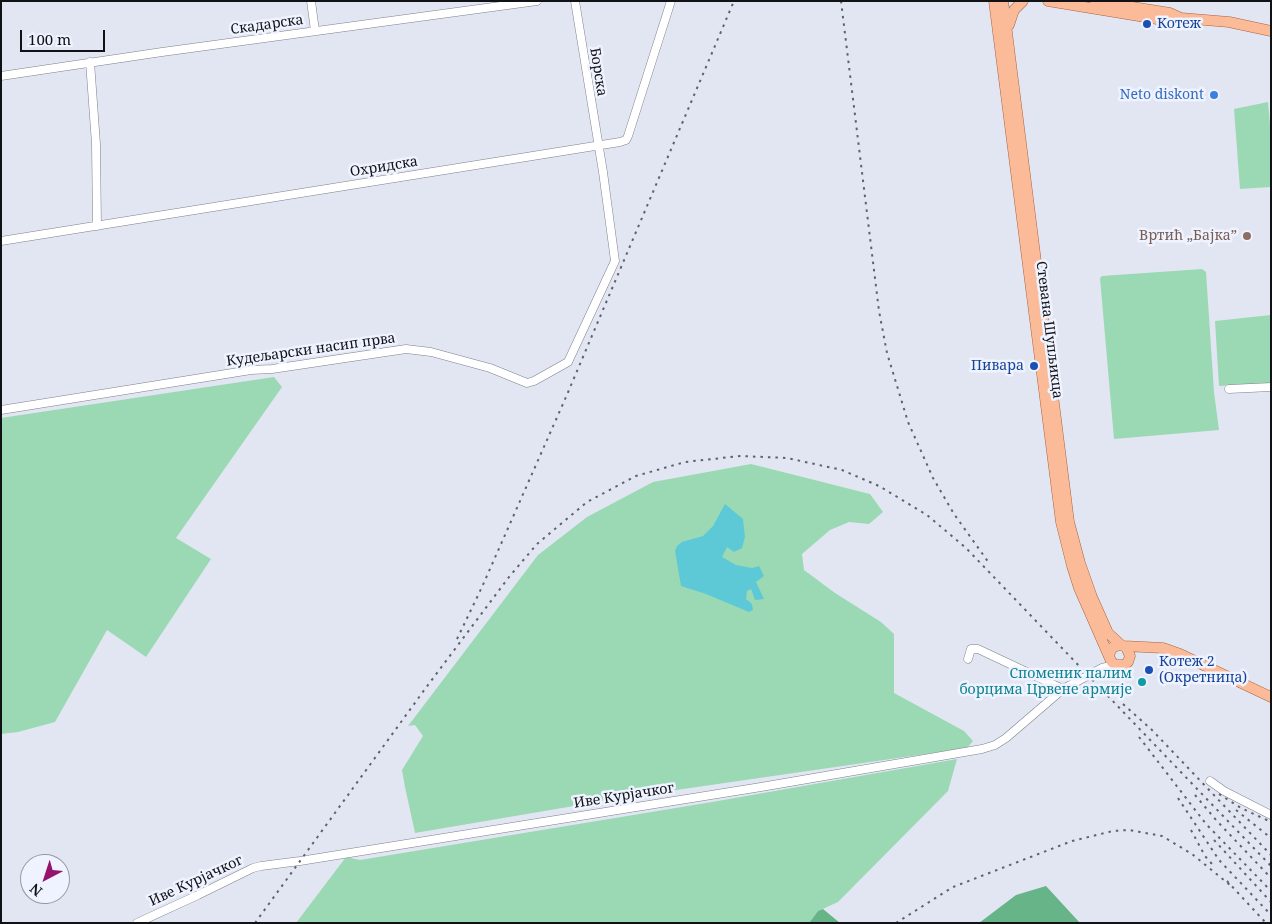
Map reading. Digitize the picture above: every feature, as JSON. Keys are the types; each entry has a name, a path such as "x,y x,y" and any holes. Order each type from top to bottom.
{"main road":[{"name":"Стевана Шупљикца","path":"994,1 1061,522 1079,588 1109,655"},
{"name":"Стевана Шупљикца","path":"1003,1 1070,522 1080,563 1092,597 1108,633 1122,645"},
{"path":"1007,36 1012,14 1016,6 1023,1"},
{"path":"1048,1 1163,20 1181,18 1229,22 1271,31"},
{"path":"1095,1 1170,13 1181,18"},
{"path":"1122,645 1130,652 1130,659"},
{"path":"1149,646 1124,665 1116,665 1111,661 1109,655 1113,647 1122,645 1149,646 1163,648 1271,696"}],"street":[{"path":"311,1 315,31"},
{"name":"Скадарска","path":"1,76 90,62 537,1"},
{"name":"Борска","path":"575,1 598,146"},
{"name":"Охридска","path":"1,241 626,140 671,1"},
{"path":"90,62 95,134 97,226"},
{"name":"Кудељарски насип прва","path":"1,410 251,370 272,369 406,349 431,352 490,368 527,383 534,381 568,362 615,261 598,146"},
{"path":"1229,389 1271,386"},
{"path":"968,659 971,649 978,649 1063,688"},
{"path":"1102,668 1109,655"},
{"name":"Иве Курјачког","path":"137,923 253,868 261,866 761,787 982,749 995,745 1006,738 1063,688 1102,668 1116,665"},
{"path":"1210,781 1232,796 1271,815"}],"green space":[{"path":"1268,102 1271,135 1271,187 1240,189 1234,109"},
{"path":"1202,269 1206,272 1214,392 1219,430 1114,439 1100,278 1102,276"},
{"path":"1271,315 1271,383 1219,386 1215,321"},
{"path":"274,377 282,387 176,538 211,559 146,657 107,630 55,722 18,732 1,734 1,418"},
{"path":"751,464 870,494 883,512 869,524 849,522 830,530 802,554 804,570 835,593 881,622 894,634 894,693 964,731 973,741 967,748 621,798 415,833 402,770 423,736 415,725 408,726 538,555 587,517 653,482"},
{"path":"957,759 948,791 838,902 818,911 809,923 296,923 346,857 360,860 712,802"},
{"path":"1046,886 1080,923 979,923 1016,895"},
{"path":"823,909 840,923 809,923 818,911"}],"water":[{"path":"725,504 743,519 745,537 742,548 734,552 727,547 722,557 736,565 752,568 759,566 764,576 756,582 764,599 755,600 751,589 747,591 746,599 752,604 753,610 749,612 681,586 675,551 677,546 682,542 703,536 713,526"}],"railway":[{"path":"457,639 566,397 734,1"},
{"path":"841,1 879,311 887,353 908,422 933,478 954,514 989,563"},
{"path":"255,923 425,689 509,577 537,544 587,502 636,476 685,462 740,456 787,458 842,470 879,486 927,515 966,548 1271,866"},
{"path":"1123,704 1152,730 1271,855"},
{"path":"1139,737 1206,824 1271,891"},
{"path":"1219,794 1241,808 1271,822"},
{"path":"1195,795 1271,878"},
{"path":"1178,798 1219,860 1271,915"},
{"path":"1236,810 1271,838"},
{"path":"896,923 953,887 1072,841 1113,831 1129,830 1162,836 1192,854 1230,885"},
{"path":"1191,830 1205,856 1212,864"},
{"path":"1214,840 1271,902"},
{"path":"1227,881 1266,923"}],"place":[{"name":"Котеж","path":"1147,24"},
{"name":"Neto diskont","path":"1214,95"},
{"name":"Вртић „Бајка”","path":"1247,236"},
{"name":"Пивара","path":"1034,366"},
{"name":"Котеж 2 (Окретница)","path":"1149,670"},
{"name":"Споменик палим борцима Црвене армије","path":"1142,682"}]}
